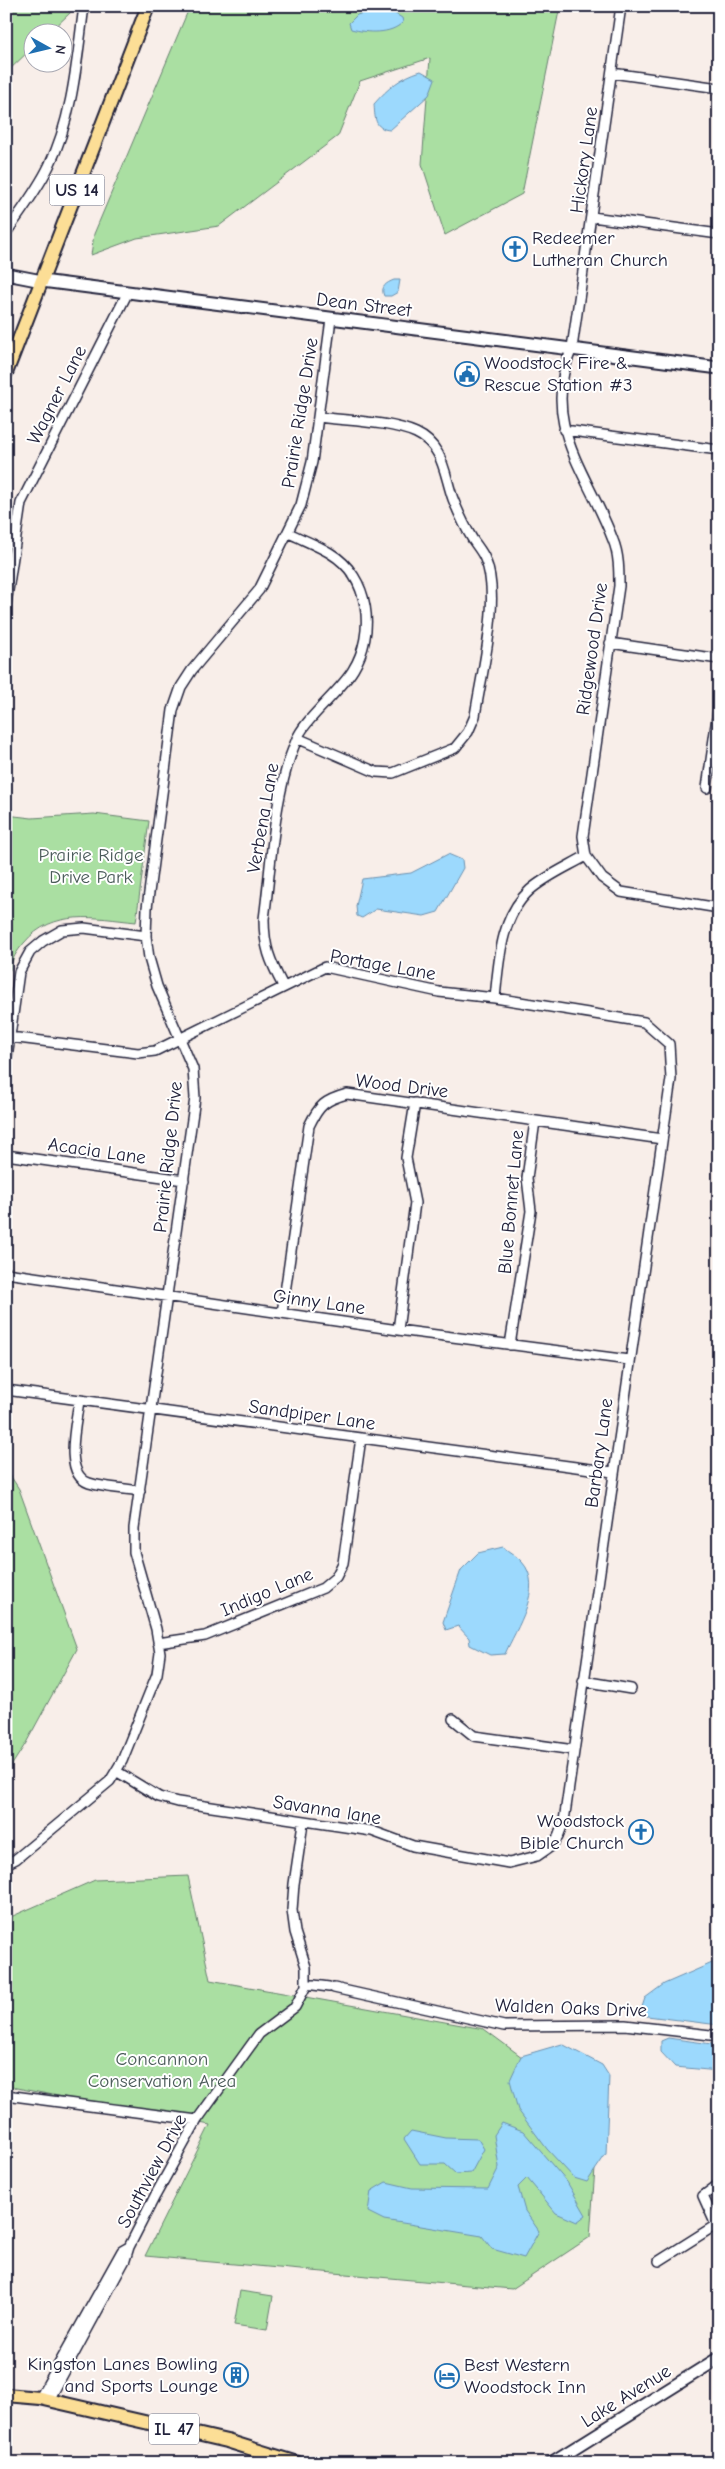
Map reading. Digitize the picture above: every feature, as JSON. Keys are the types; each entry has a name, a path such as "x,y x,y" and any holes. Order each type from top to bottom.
{"main road":[{"name":"US 14","path":"6,373 148,6"},
{"name":"IL 47","path":"6,2395 45,2399 227,2441 298,2463"}],"street":[{"path":"6,233 49,166 61,136 69,102 84,6"},
{"name":"Hickory Lane","path":"572,348 621,6"},
{"path":"612,73 719,88"},
{"path":"592,217 719,234"},
{"name":"Dean Street","path":"6,274 42,281 719,368"},
{"name":"Wagner Lane","path":"6,604 21,503 128,292"},
{"name":"Prairie Ridge Drive","path":"6,1864 16,1859 110,1781 157,1674 160,1653 134,1552 134,1528 195,1098 193,1069 157,986 149,958 146,936 147,908 173,710 181,687 192,670 259,590 289,533 304,496 312,462 331,319"},
{"name":"Ridgewood Drive","path":"572,348 564,366 561,398 564,430 573,457 614,541 619,586 585,809 583,836 586,856 602,878 621,892 719,908"},
{"path":"297,738 376,772 393,773 455,748 468,732 475,716 491,608 492,587 486,559 462,522 452,497 444,464 435,448 417,434 398,428 318,417"},
{"path":"564,430 719,450"},
{"name":"Verbena Lane","path":"283,986 267,955 264,938 264,919 283,774 297,738 353,671 364,646 367,620 364,601 359,588 346,567 331,553 289,533"},
{"path":"610,644 719,660"},
{"path":"708,788 719,703"},
{"path":"495,998 502,942 513,912 528,891 549,876 586,856"},
{"path":"6,1064 19,972 30,952 43,941 62,930 84,928 146,936"},
{"name":"Portage Lane","path":"10,1037 138,1053 155,1051 283,986 325,967 439,992 495,998 644,1022 669,1044"},
{"name":"Barbary Lane","path":"537,1856 550,1847 558,1837 564,1821 628,1360 671,1079 669,1044"},
{"name":"Wood Drive","path":"282,1313 309,1126 317,1109 330,1099 347,1094 662,1139"},
{"path":"398,1330 415,1203 406,1158 415,1103"},
{"name":"Blue Bonnet Lane","path":"510,1345 531,1211 527,1178 535,1121"},
{"name":"Acacia Lane","path":"6,1155 184,1180"},
{"name":"Ginny Lane","path":"6,1273 398,1330 628,1360"},
{"name":"Sandpiper Lane","path":"6,1390 613,1472"},
{"path":"79,1400 72,1455 74,1467 79,1476 88,1483 140,1491"},
{"name":"Indigo Lane","path":"158,1643 205,1636 323,1588 336,1576 342,1563 361,1438"},
{"path":"584,1681 632,1689"},
{"path":"453,1719 474,1736 574,1750"},
{"name":"Savanna lane","path":"116,1771 159,1797 178,1802 372,1831 413,1846 509,1863 537,1856"},
{"path":"303,1822 292,1910 294,1932 306,1967 306,1984"},
{"name":"Walden Oaks Drive","path":"306,1984 332,1987 434,2008 504,2026 625,2025 719,2036"},
{"name":"Southview Drive","path":"45,2399 125,2260 129,2247 197,2120 259,2034 295,2007 306,1984"},
{"path":"6,2095 197,2120"},
{"path":"659,2261 716,2226 703,2196 719,2184"},
{"name":"Lake Avenue","path":"551,2463 719,2358"}],"green space":[{"path":"6,6 71,6 70,13 61,22 22,22 22,58 6,73"},
{"path":"190,6 560,6 522,194 445,235 422,164 430,58 360,81 338,136 219,226 137,238 91,255 94,234"},
{"name":"Prairie Ridge Drive Park","path":"94,814 149,821 136,922 76,918 48,924 35,932 24,943 15,956 10,970 6,970 6,815 32,818"},
{"path":"6,1469 19,1489 77,1649 26,1743 6,1774"},
{"name":"Concannon Conservation Area","path":"188,1876 210,1980 484,2029 599,2114 590,2237 512,2289 145,2256 210,2125 6,2086 6,1919 95,1880"},
{"path":"240,2291 273,2296 267,2330 234,2325"}],"water":[{"path":"369,11 394,13 402,18 403,22 392,29 379,32 351,29 349,23 357,15"},
{"path":"421,71 435,79 429,95 390,130 378,125 374,104 395,84 407,76"},
{"path":"394,280 400,280 398,292 391,296 384,296 384,286"},
{"path":"448,854 462,860 463,868 438,912 424,916 376,909 362,918 357,916 356,906 362,879 411,873"},
{"path":"503,1547 522,1562 528,1572 531,1583 530,1596 505,1654 490,1655 470,1645 469,1638 458,1626 446,1630 443,1622 461,1570 478,1553"},
{"path":"719,1960 719,2025 647,2016 640,2013 645,1998 664,1984"},
{"path":"668,2038 719,2045 719,2071 675,2067 661,2052 661,2041"},
{"path":"562,2044 602,2065 609,2076 606,2154 587,2182 574,2178 547,2149 518,2110 510,2080 521,2056"},
{"path":"502,2123 523,2131 567,2182 586,2215 577,2222 556,2213 527,2178 518,2187 525,2211 539,2231 524,2258 492,2249 482,2236 384,2220 368,2212 371,2191 386,2182 412,2188 488,2189 499,2167 494,2135"},
{"path":"411,2131 446,2138 478,2139 484,2149 471,2173 456,2174 445,2164 420,2164 404,2139"}],"place":[{"name":"Redeemer Lutheran Church","path":"515,249"},
{"name":"Woodstock Fire & Rescue Station #3","path":"467,374"},
{"name":"Woodstock Bible Church","path":"641,1832"},
{"name":"Kingston Lanes Bowling and Sports Lounge","path":"236,2375"},
{"name":"Best Western Woodstock Inn","path":"447,2376"}]}
